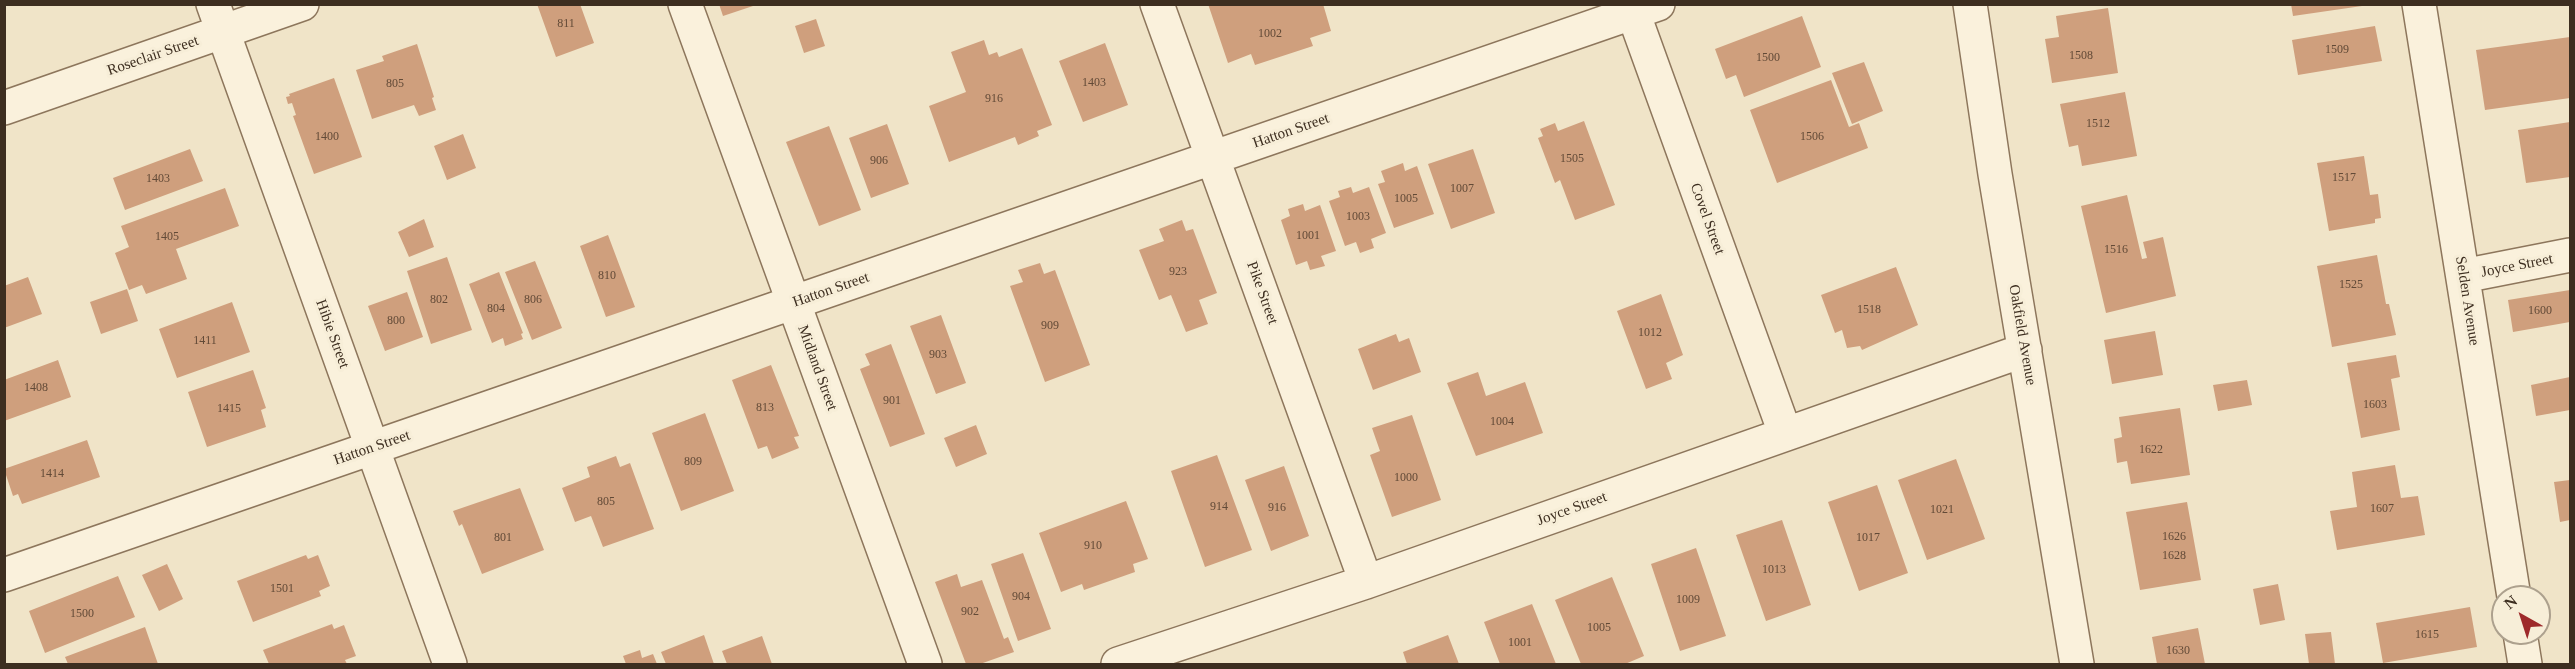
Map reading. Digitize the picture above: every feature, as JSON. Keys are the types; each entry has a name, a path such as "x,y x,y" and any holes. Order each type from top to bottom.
{"street":[{"name":"Roseclair Street","path":"4,108 218,18 302,4"},
{"name":"Midland Street","path":"685,4 925,664"},
{"name":"Pike Street","path":"1157,4 1366,582"},
{"name":"Oakfield Avenue","path":"1970,4 1995,174 2077,664"},
{"name":"Selden Avenue","path":"2419,4 2512,585"},
{"name":"Hatton Street","path":"4,575 1213,158 1640,7"},
{"name":"Covel Street","path":"1640,7 1785,433"},
{"name":"Hibie Street","path":"218,18 450,664"},
{"name":"Joyce Street","path":"2463,276 2571,255"},
{"name":"Joyce Street","path":"1118,664 1366,582 2025,350"},
{"path":"2522,645 2525,664"}],"building":[{"path":"537,4 580,4 594,43 556,57"},
{"path":"719,4 756,4 756,5 723,16"},
{"path":"1208,4 1323,4 1331,31 1310,38 1313,46 1255,65 1251,54 1228,63"},
{"path":"2291,4 2361,4 2362,6 2293,16"},
{"path":"2108,8 2118,73 2052,83 2045,39 2059,37 2056,16"},
{"path":"1802,16 1821,67 1744,97 1736,75 1726,79 1715,49"},
{"path":"816,19 825,46 804,53 795,26"},
{"path":"2375,26 2382,61 2298,75 2292,40"},
{"path":"2570,37 2570,98 2485,110 2476,50"},
{"path":"984,40 989,55 997,52 999,57 1022,48 1052,125 1037,131 1039,136 1018,145 1015,137 949,162 929,106 966,92 951,52"},
{"path":"1105,43 1128,105 1083,122 1059,61"},
{"path":"417,44 436,110 419,116 414,105 372,119 356,70 384,61 382,56"},
{"path":"1864,62 1883,111 1852,124 1832,73"},
{"path":"334,78 362,157 314,174 293,116 296,115 292,103 288,104 286,97"},
{"path":"1831,80 1849,127 1859,123 1868,148 1777,183 1750,110"},
{"path":"2125,92 2137,156 2082,166 2078,145 2069,147 2060,104"},
{"path":"1584,121 1615,205 1575,220 1560,180 1555,183 1538,138 1543,136 1540,129 1555,123 1558,131"},
{"path":"2570,122 2570,177 2526,183 2518,130"},
{"path":"887,124 909,184 871,198 849,138"},
{"path":"829,126 861,210 819,226 786,142"},
{"path":"463,134 476,168 447,180 434,146"},
{"path":"190,149 203,181 125,210 113,178"},
{"path":"1473,149 1495,213 1451,229 1428,164"},
{"path":"2364,156 2370,195 2378,194 2381,218 2375,219 2375,223 2329,231 2317,163"},
{"path":"1403,163 1405,171 1417,166 1434,214 1394,228 1378,184 1385,182 1381,171"},
{"path":"1351,187 1353,193 1369,187 1386,233 1371,239 1374,248 1360,253 1356,242 1345,246 1329,201 1340,197 1338,191"},
{"path":"225,188 239,226 176,249 187,279 146,294 142,285 129,290 115,253 129,247 121,226"},
{"path":"2127,195 2142,259 2147,258 2143,242 2163,237 2176,296 2106,313 2081,206"},
{"path":"1303,204 1305,211 1320,205 1336,251 1321,256 1325,266 1310,270 1307,261 1296,265 1281,220 1290,216 1288,209"},
{"path":"424,219 434,247 409,257 398,232"},
{"path":"1182,220 1186,231 1193,229 1217,293 1199,300 1208,324 1186,332 1171,295 1159,300 1139,250 1164,241 1159,229"},
{"path":"608,235 635,307 606,317 580,246"},
{"path":"2377,255 2386,304 2389,304 2396,335 2332,347 2317,266"},
{"path":"447,257 472,330 431,344 407,271"},
{"path":"535,261 562,328 532,340 505,272"},
{"path":"1040,263 1044,274 1055,270 1090,365 1045,382 1010,286 1023,282 1018,270"},
{"path":"1896,267 1918,325 1862,350 1860,346 1847,348 1842,330 1835,333 1821,295"},
{"path":"499,272 523,333 521,334 523,339 505,346 503,338 492,343 469,284"},
{"path":"28,277 42,314 4,328 4,286"},
{"path":"127,289 138,321 101,334 90,302"},
{"path":"2570,290 2570,322 2513,332 2508,300"},
{"path":"407,292 423,337 385,351 368,306"},
{"path":"1661,294 1683,355 1666,363 1672,379 1646,389 1617,311"},
{"path":"232,302 250,352 177,378 159,329"},
{"path":"941,315 966,383 936,394 910,326"},
{"path":"2155,331 2163,375 2112,384 2104,340"},
{"path":"1396,334 1399,342 1409,338 1421,372 1373,390 1358,349"},
{"path":"891,344 925,434 890,447 860,369 870,365 865,354"},
{"path":"2396,355 2400,377 2391,379 2400,430 2361,438 2347,363"},
{"path":"58,360 71,397 4,421 4,380"},
{"path":"771,365 799,436 794,437 799,448 772,459 767,446 758,449 732,380"},
{"path":"253,370 266,408 261,410 266,427 207,447 188,392"},
{"path":"1478,372 1486,396 1525,382 1543,433 1476,456 1447,383"},
{"path":"2570,377 2570,410 2536,416 2531,385"},
{"path":"2247,380 2252,405 2218,411 2213,385"},
{"path":"2180,408 2190,475 2131,484 2127,461 2117,463 2114,439 2122,437 2119,417"},
{"path":"705,413 734,491 681,511 652,433"},
{"path":"1412,415 1441,500 1392,517 1370,455 1380,451 1372,428"},
{"path":"976,425 987,454 956,467 944,438"},
{"path":"87,440 100,477 22,504 18,494 13,496 4,469"},
{"path":"1217,455 1252,550 1205,567 1171,471"},
{"path":"616,456 620,467 630,463 654,529 603,547 591,516 575,522 562,488 590,477 587,467"},
{"path":"1956,459 1985,539 1927,560 1898,480"},
{"path":"2395,465 2401,498 2418,496 2425,535 2337,550 2330,511 2357,507 2352,472"},
{"path":"1284,466 1309,536 1271,551 1245,480"},
{"path":"2570,480 2570,520 2560,522 2554,482"},
{"path":"1877,485 1908,573 1859,591 1828,502"},
{"path":"520,488 544,550 482,574 462,524 459,526 453,511"},
{"path":"1126,501 1148,559 1133,564 1135,572 1084,590 1082,584 1061,592 1039,533"},
{"path":"2187,502 2201,580 2140,590 2126,512"},
{"path":"1782,520 1811,605 1766,621 1736,535"},
{"path":"1696,548 1726,636 1680,651 1651,564"},
{"path":"1023,553 1051,629 1018,641 991,564"},
{"path":"306,555 308,559 318,555 330,586 319,591 321,596 253,622 237,581"},
{"path":"167,564 183,599 159,611 142,575"},
{"path":"957,574 961,587 982,580 1004,639 1008,637 1014,652 980,664 966,664 935,582"},
{"path":"118,576 135,617 45,653 29,611"},
{"path":"1612,577 1644,656 1625,664 1581,664 1555,600"},
{"path":"2278,584 2285,620 2260,625 2253,589"},
{"path":"1532,604 1556,664 1500,664 1484,622"},
{"path":"2470,607 2477,647 2383,663 2376,623"},
{"path":"332,624 334,629 344,625 356,656 345,660 347,664 269,664 263,650"},
{"path":"145,627 158,664 68,664 65,657"},
{"path":"2198,628 2205,664 2157,664 2152,637"},
{"path":"2331,632 2335,664 2309,664 2305,634"},
{"path":"704,635 714,664 666,664 661,652"},
{"path":"1448,635 1459,664 1407,664 1403,652"},
{"path":"762,636 772,664 727,664 722,651"},
{"path":"640,650 642,658 653,654 657,664 626,664 623,656"}]}
